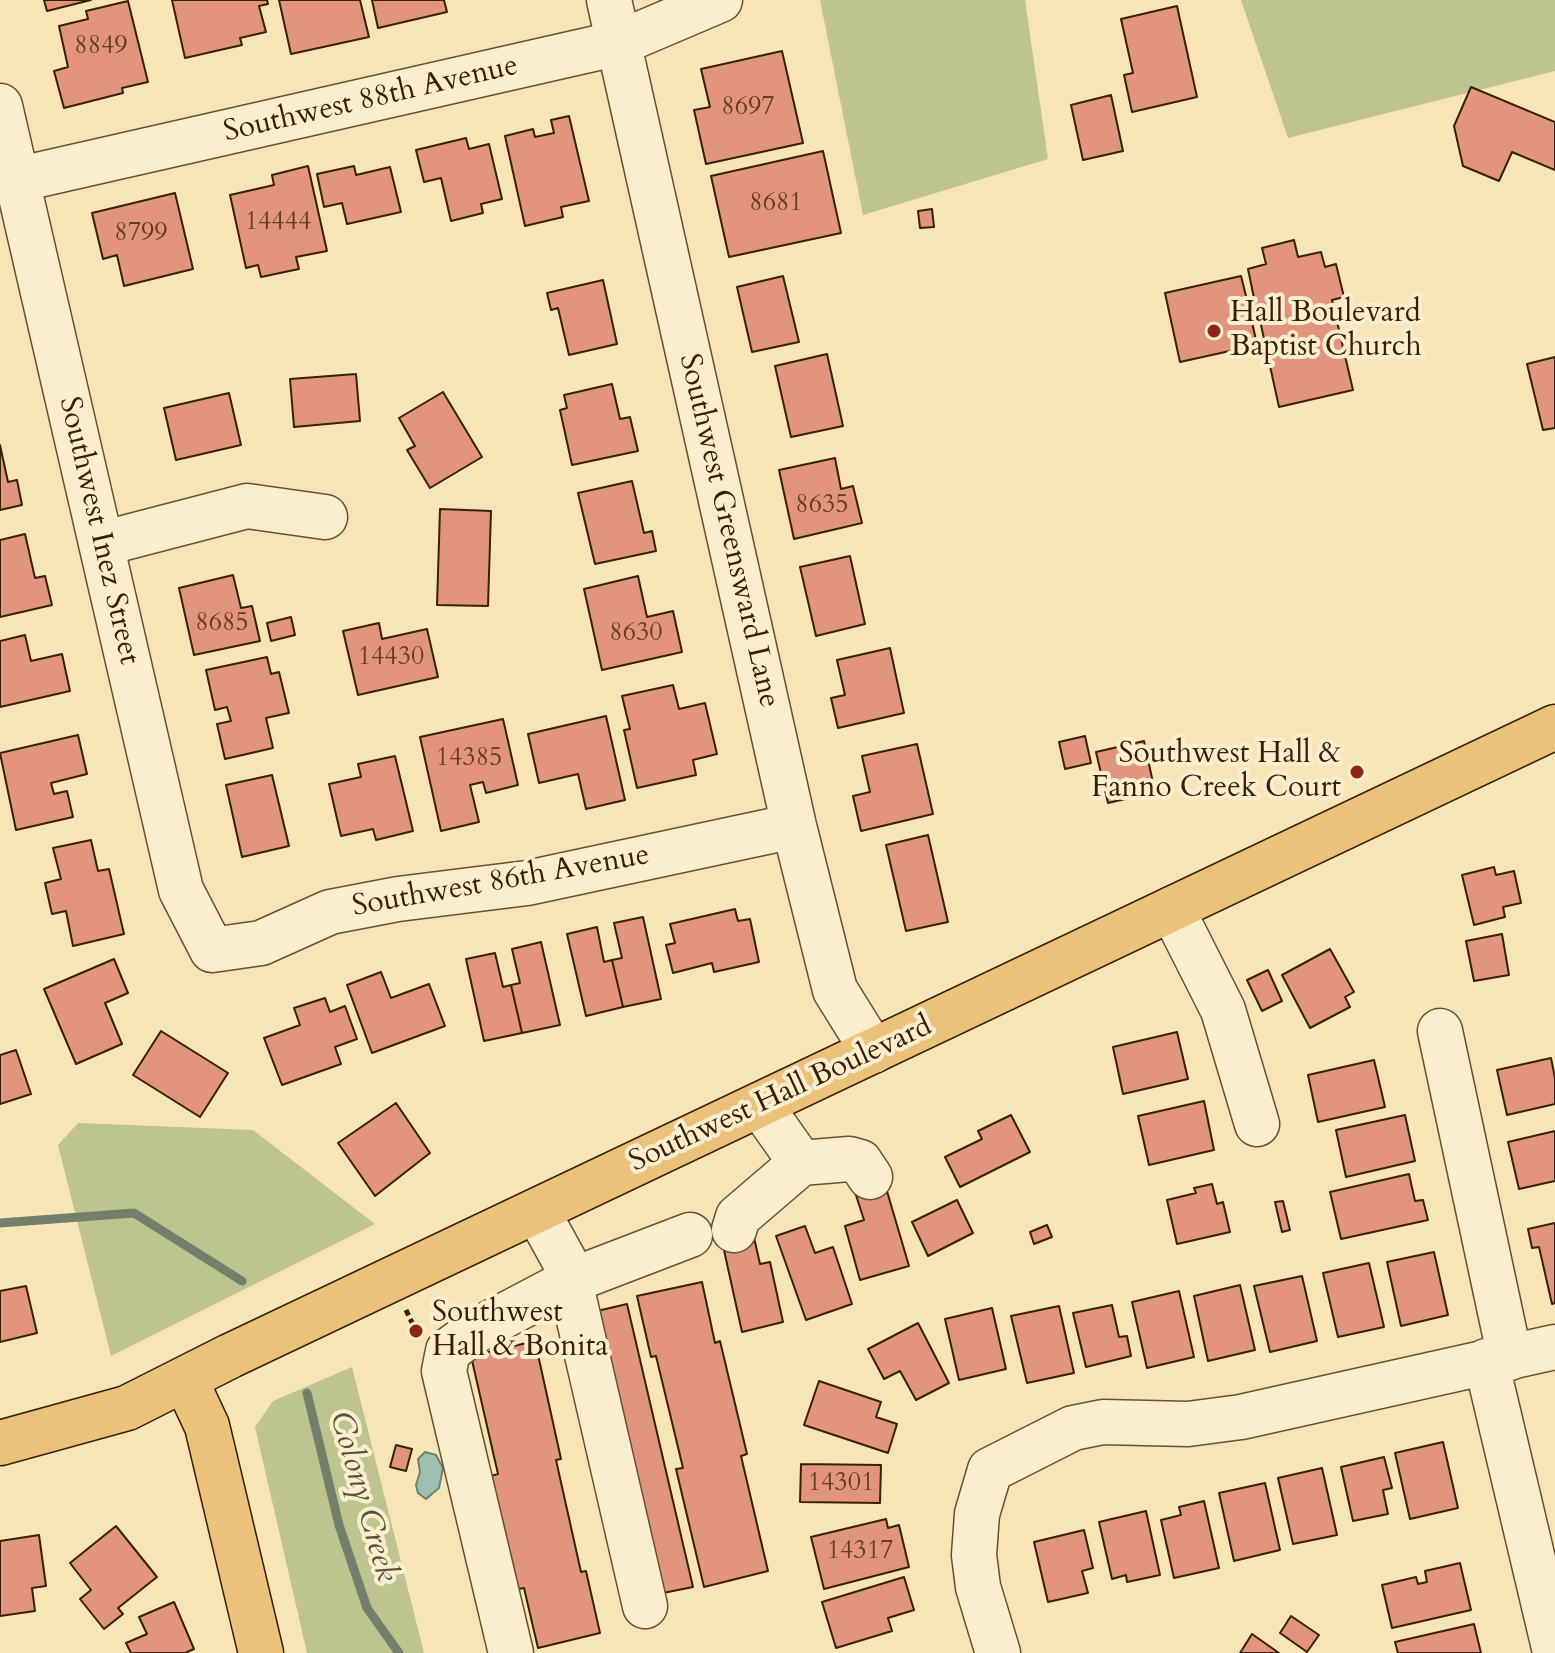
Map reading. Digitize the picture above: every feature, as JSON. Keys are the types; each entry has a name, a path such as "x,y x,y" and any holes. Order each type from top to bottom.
{"main road":[{"name":"Southwest Hall Boulevard","path":"0,1443 127,1408 1555,727"},
{"path":"185,1379 207,1426 261,1653"}],"street":[{"name":"Southwest Greensward Lane","path":"609,0 794,826 835,990 873,1051"},
{"name":"Southwest 88th Avenue","path":"16,180 619,43 720,0"},
{"name":"Southwest Inez Street","path":"0,106 181,890 212,950"},
{"path":"101,544 247,506 325,517"},
{"name":"Southwest 86th Avenue","path":"212,950 261,943 330,912 398,899 527,883 794,826"},
{"path":"1172,909 1223,1010 1257,1124"},
{"path":"1440,1031 1498,1359 1555,1652"},
{"path":"760,1105 801,1163"},
{"path":"734,1230 738,1217 801,1163 849,1159 860,1162 870,1177"},
{"path":"537,1211 564,1260 570,1281 645,1606"},
{"path":"511,1653 444,1371 448,1351 475,1331 570,1281 690,1235"},
{"path":"998,1653 978,1587 974,1555 977,1514 990,1470 1073,1428 1103,1422 1188,1424 1241,1417 1555,1347"}],"green space":[{"path":"820,0 1025,0 1048,159 863,215"},
{"path":"1241,0 1555,0 1555,71 1288,138"},
{"path":"78,1123 253,1130 375,1224 111,1356 58,1145"},
{"path":"352,1367 424,1653 307,1653 255,1427 273,1401"}],"shaded area":[{"path":"425,1452 436,1455 443,1468 439,1488 426,1499 418,1493 416,1485 420,1472 418,1459"}],"building":[{"path":"44,0 91,0 47,11"},
{"path":"172,0 267,0 268,4 259,6 266,32 240,38 242,45 185,58"},
{"path":"279,0 360,0 369,37 291,54"},
{"path":"372,0 444,0 447,12 378,28"},
{"path":"128,1 148,82 122,88 123,93 64,108 54,71 68,67 59,26 88,19 86,11"},
{"path":"1177,6 1197,97 1132,112 1124,75 1133,73 1121,19"},
{"path":"782,51 803,143 706,164 694,110 710,107 701,69"},
{"path":"1471,87 1555,122 1555,170 1512,152 1499,181 1463,166 1454,126"},
{"path":"1111,95 1123,151 1083,160 1071,105"},
{"path":"569,116 589,201 561,207 563,217 525,226 505,136 533,129 535,137 554,133 551,120"},
{"path":"466,138 469,149 489,144 502,199 481,204 483,213 451,221 441,178 424,182 416,150"},
{"path":"823,151 841,233 729,257 711,176"},
{"path":"308,166 327,251 296,257 299,269 261,277 258,265 246,268 230,195 274,185 272,175"},
{"path":"354,166 356,175 390,167 401,212 347,224 342,203 324,207 317,174"},
{"path":"175,193 193,269 124,286 117,255 103,259 92,213"},
{"path":"932,209 934,227 920,228 918,211"},
{"name":"Hall Boulevard Baptist Church","path":"1294,240 1298,257 1321,252 1325,267 1336,264 1344,297 1332,300 1353,390 1279,407 1259,316 1251,317 1257,345 1180,362 1165,293 1241,276 1248,304 1255,303 1248,269 1266,264 1262,248"},
{"path":"783,276 799,342 752,352 737,287"},
{"path":"603,280 617,344 569,355 558,308 551,310 547,293"},
{"path":"827,354 843,426 791,437 775,366"},
{"path":"1555,357 1555,428 1543,430 1527,364"},
{"path":"356,374 360,421 294,427 290,379"},
{"path":"612,384 620,419 630,417 638,451 572,465 560,410 567,408 564,395"},
{"path":"443,392 482,457 430,488 407,450 415,446 399,418"},
{"path":"229,393 241,445 176,460 164,408"},
{"path":"0,445 8,482 17,480 22,505 0,510"},
{"path":"835,458 841,489 853,486 862,523 794,539 779,470"},
{"path":"632,481 644,533 652,531 656,551 595,564 578,493"},
{"path":"440,509 491,511 488,606 437,605"},
{"path":"25,534 35,578 45,576 52,605 0,617 0,540"},
{"path":"850,556 865,624 816,636 800,567"},
{"path":"233,575 241,608 252,606 260,641 194,655 179,588"},
{"path":"638,576 647,617 673,611 682,652 602,670 584,589"},
{"path":"291,617 295,635 271,641 267,623"},
{"path":"379,623 382,639 427,629 438,677 358,695 343,631"},
{"path":"25,635 31,661 62,654 70,691 0,707 0,641"},
{"path":"890,648 904,713 838,728 831,698 845,695 837,660"},
{"path":"267,657 271,674 279,672 289,713 266,718 273,748 225,759 217,724 231,721 227,707 215,710 206,670"},
{"path":"673,685 679,709 705,703 717,754 693,760 696,775 637,788 624,730 630,729 622,696"},
{"path":"606,716 625,800 586,809 578,774 539,783 528,734"},
{"path":"503,719 518,785 486,793 483,782 470,785 479,822 441,831 420,737"},
{"path":"78,735 87,774 51,783 54,794 67,791 73,817 16,830 0,753"},
{"path":"1085,736 1091,763 1065,769 1059,742"},
{"path":"1144,741 1155,792 1108,803 1096,752"},
{"path":"917,744 933,814 861,831 853,796 870,792 862,756"},
{"path":"395,756 413,831 376,840 373,829 341,836 329,784 361,777 358,764"},
{"path":"272,775 289,846 242,857 226,785"},
{"path":"928,835 948,922 906,931 886,845"},
{"path":"91,840 98,871 109,869 124,934 73,946 66,911 52,914 45,883 61,879 53,848"},
{"path":"1494,867 1496,875 1514,871 1521,903 1503,907 1505,917 1474,925 1462,875"},
{"path":"735,909 738,921 750,919 759,962 714,972 712,963 673,973 666,945 675,943 670,924"},
{"path":"643,917 661,999 623,1007 612,960 622,958 614,923"},
{"path":"597,927 604,962 612,960 623,1007 586,1016 567,934"},
{"path":"1502,934 1509,975 1474,981 1466,941"},
{"path":"541,942 560,1025 522,1033 511,985 520,983 512,949"},
{"path":"1330,949 1354,992 1345,997 1350,1007 1310,1028 1282,975"},
{"path":"495,953 503,987 511,985 522,1033 484,1041 466,959"},
{"path":"114,959 128,993 105,1003 122,1044 76,1064 44,989"},
{"path":"1268,970 1282,1001 1262,1011 1247,980"},
{"path":"381,972 391,998 429,984 445,1026 372,1053 347,985"},
{"path":"325,998 330,1012 345,1006 357,1039 335,1047 341,1064 282,1085 264,1038 300,1025 294,1008"},
{"path":"161,1031 228,1073 200,1117 133,1075"},
{"path":"1177,1032 1188,1079 1123,1094 1113,1047"},
{"path":"16,1050 31,1094 0,1104 0,1055"},
{"path":"1551,1058 1555,1104 1507,1115 1497,1070"},
{"path":"1374,1060 1385,1107 1318,1122 1308,1075"},
{"path":"1204,1101 1214,1150 1149,1165 1138,1116"},
{"path":"396,1103 430,1153 375,1196 338,1143"},
{"path":"1011,1115 1030,1152 960,1187 945,1157 982,1139 978,1131"},
{"path":"1405,1115 1415,1161 1346,1177 1336,1130"},
{"path":"1555,1131 1555,1181 1519,1189 1508,1142"},
{"path":"1409,1174 1415,1201 1423,1200 1428,1220 1341,1239 1330,1192"},
{"path":"884,1181 909,1266 860,1280 845,1226 864,1220 854,1189"},
{"path":"1212,1184 1217,1204 1223,1202 1230,1232 1177,1244 1167,1200 1196,1193 1194,1188"},
{"path":"957,1200 973,1233 928,1256 912,1222"},
{"path":"1283,1201 1290,1230 1282,1232 1275,1202"},
{"path":"1555,1223 1555,1303 1552,1304 1539,1247 1532,1248 1528,1229"},
{"path":"1047,1225 1052,1237 1034,1244 1030,1232"},
{"path":"805,1226 815,1253 833,1247 852,1304 806,1320 776,1236"},
{"path":"753,1233 760,1264 770,1262 783,1322 742,1332 722,1241"},
{"path":"1434,1252 1448,1315 1401,1326 1387,1262"},
{"path":"1369,1263 1384,1327 1338,1337 1323,1273"},
{"path":"1302,1276 1317,1341 1270,1352 1254,1286"},
{"path":"702,1282 715,1343 720,1341 747,1454 741,1456 768,1571 704,1587 676,1469 683,1468 656,1356 651,1357 637,1296"},
{"path":"1240,1285 1255,1350 1208,1361 1194,1296"},
{"path":"26,1286 37,1333 0,1342 0,1291"},
{"path":"1179,1291 1194,1357 1147,1368 1132,1302"},
{"path":"627,1304 693,1587 663,1593 597,1311"},
{"path":"1112,1305 1119,1337 1127,1336 1131,1356 1086,1367 1073,1313"},
{"path":"1059,1306 1074,1373 1027,1383 1011,1316"},
{"path":"992,1308 1006,1369 959,1380 945,1319"},
{"path":"918,1323 949,1383 916,1400 900,1371 884,1379 868,1349"},
{"path":"535,1341 561,1459 556,1460 581,1572 586,1571 600,1633 538,1648 524,1588 513,1590 487,1477 498,1474 471,1356"},
{"path":"819,1381 881,1402 876,1417 897,1424 888,1453 804,1425"},
{"path":"1443,1442 1458,1508 1410,1519 1395,1453"},
{"path":"396,1445 412,1449 406,1471 390,1467"},
{"path":"1384,1457 1392,1488 1383,1490 1388,1514 1353,1521 1341,1467"},
{"path":"801,1464 881,1465 880,1503 800,1502"},
{"path":"1322,1468 1337,1535 1293,1544 1278,1478"},
{"path":"1265,1483 1280,1550 1234,1561 1219,1493"},
{"path":"1204,1501 1219,1568 1174,1578 1161,1520 1181,1515 1179,1507"},
{"path":"1146,1511 1160,1575 1127,1582 1126,1575 1112,1579 1099,1522"},
{"path":"886,1519 888,1528 899,1525 909,1567 824,1589 811,1537"},
{"path":"116,1526 157,1577 118,1608 123,1614 104,1629 80,1599 91,1590 70,1563"},
{"path":"1084,1530 1093,1568 1082,1571 1088,1593 1048,1602 1034,1542"},
{"path":"39,1535 46,1586 32,1588 35,1611 0,1616 0,1541"},
{"path":"1460,1563 1471,1610 1392,1628 1382,1585 1416,1577 1418,1584 1427,1582 1425,1571"},
{"path":"904,1577 914,1610 888,1618 892,1631 836,1648 822,1602"},
{"path":"174,1602 194,1649 185,1653 131,1653 126,1643 147,1634 139,1617"},
{"path":"1291,1616 1319,1635 1307,1652 1280,1633"},
{"path":"1474,1624 1481,1653 1398,1653 1395,1642"},
{"path":"1252,1634 1279,1653 1240,1653"}],"waterway":[{"name":"Colony Creek","path":"0,1223 134,1213 242,1281"},
{"name":"Colony Creek","path":"307,1393 339,1525 367,1608 399,1653"}],"place":[{"name":"Hall Boulevard Baptist Church","path":"1214,331"},
{"name":"Southwest Hall & Fanno Creek Court","path":"1357,772"},
{"name":"Southwest Hall & Bonita","path":"416,1331"}]}
